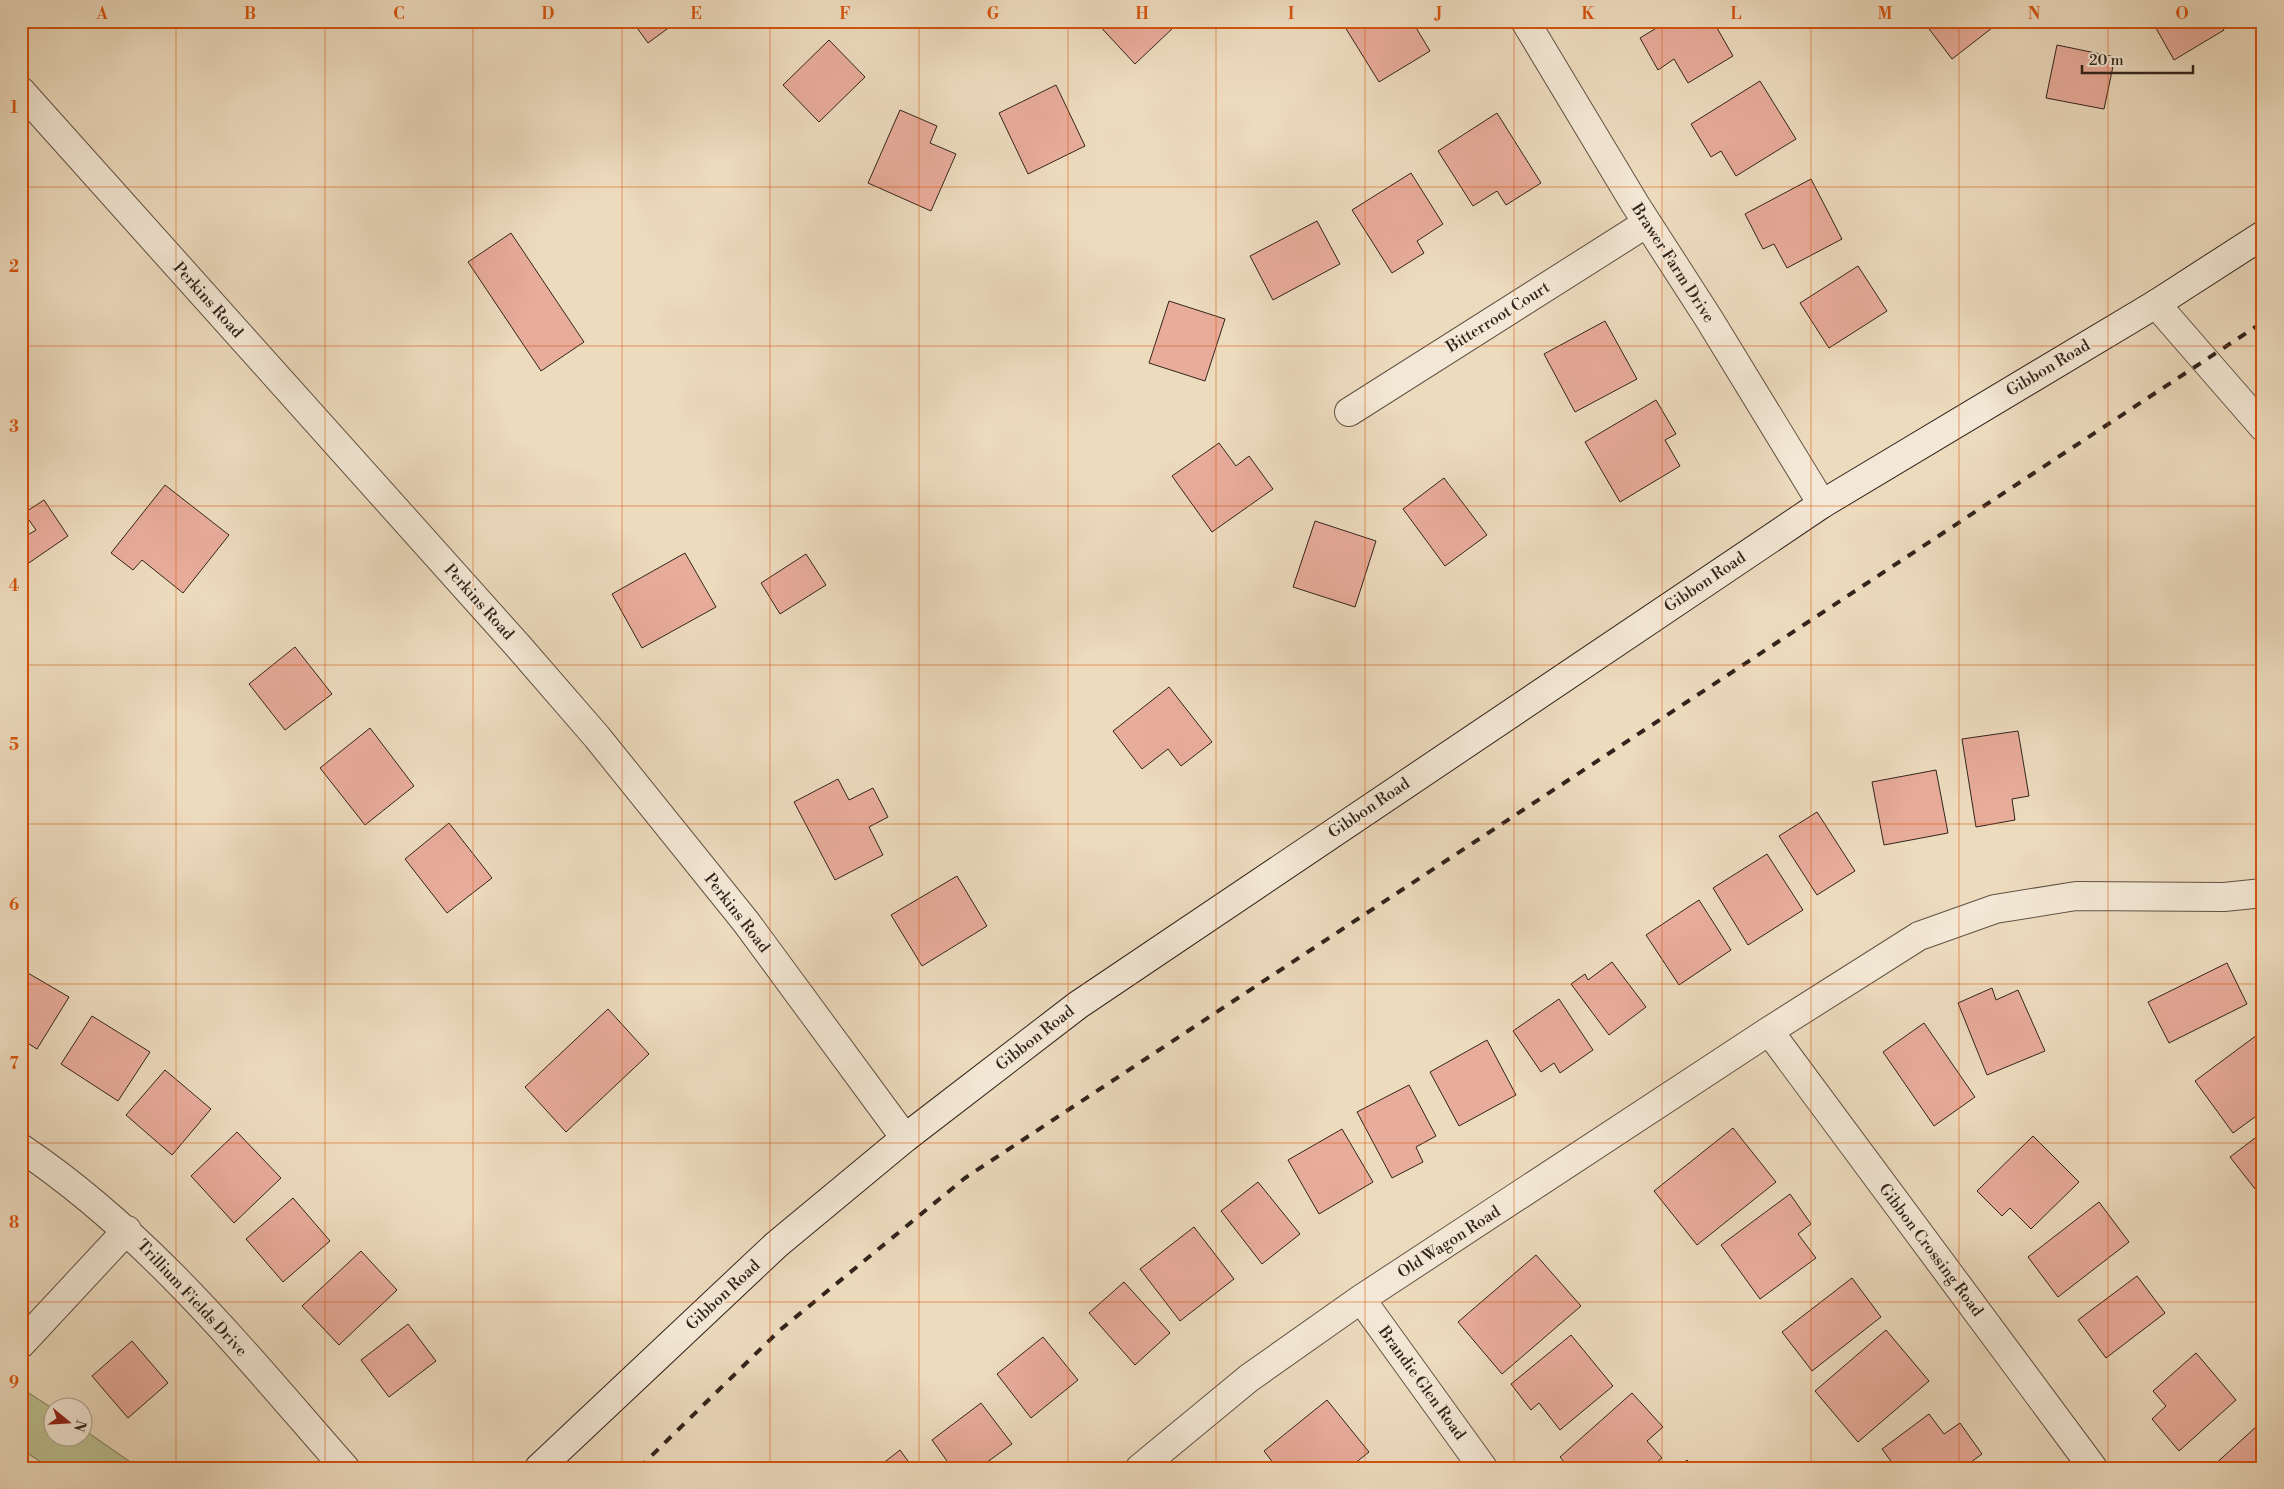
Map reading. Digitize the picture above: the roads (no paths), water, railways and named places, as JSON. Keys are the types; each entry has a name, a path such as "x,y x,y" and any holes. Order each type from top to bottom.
{"street":[{"name":"Brawer Farm Drive","path":"1525,21 1647,223 1709,319 1822,504"},
{"name":"Perkins Road","path":"21,91 519,647 597,737 746,922 905,1138"},
{"name":"Bitterroot Court","path":"1349,412 1647,223"},
{"name":"Gibbon Road","path":"538,1468 776,1245 905,1138 1078,1005 1822,504 2156,304 2263,235"},
{"path":"2156,304 2263,427"},
{"name":"Old Wagon Road","path":"1140,1468 1249,1378 1361,1299 1769,1031 1919,936 1996,909 2076,896 2224,897 2263,893"},
{"name":"Gibbon Crossing Road","path":"1769,1031 2093,1468"},
{"name":"Trillium Fields Drive","path":"21,1148 127,1230 187,1289 345,1468"},
{"path":"21,1344 127,1230"},
{"name":"Brandie Glen Road","path":"1361,1299 1482,1468"}],"railway":[{"path":"639,1468 780,1330 965,1178 2263,322"}]}
